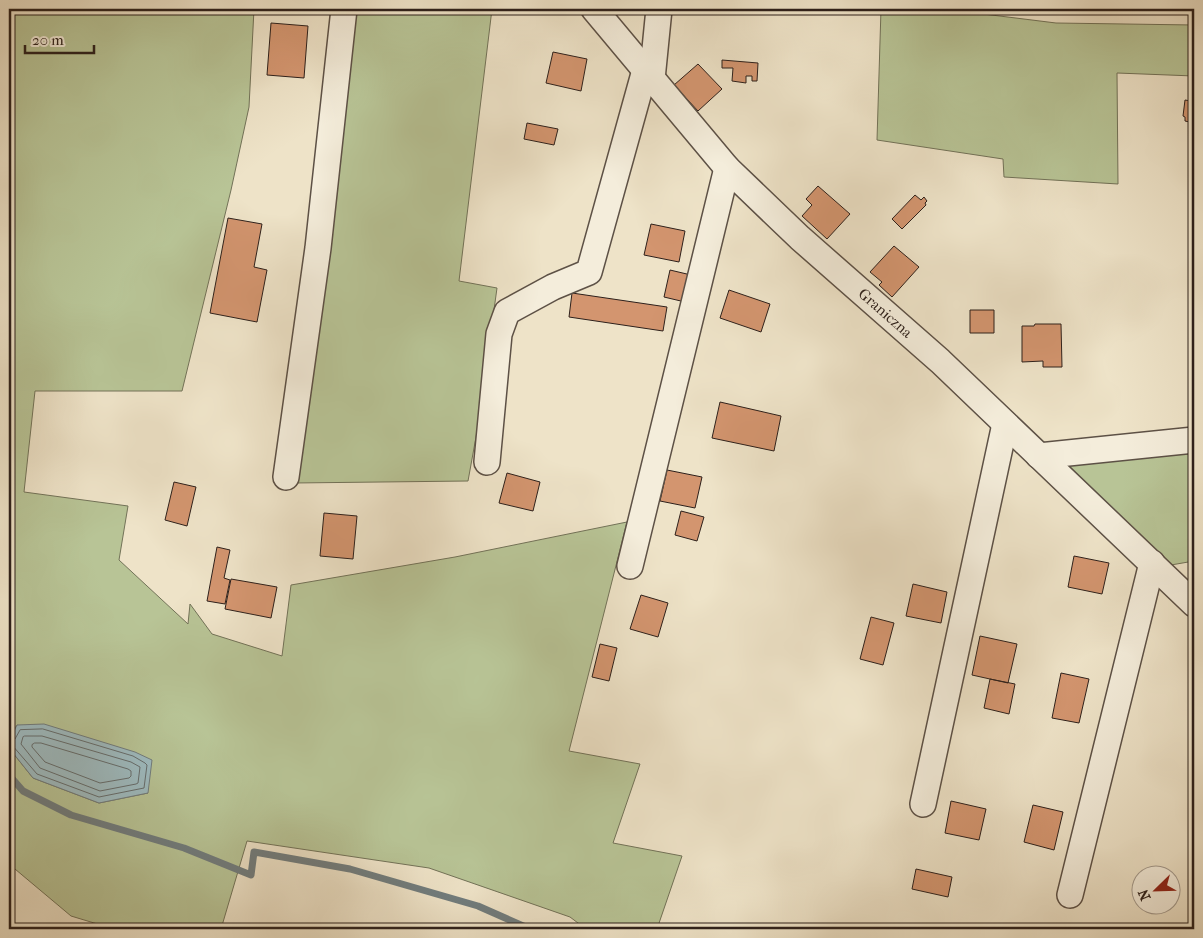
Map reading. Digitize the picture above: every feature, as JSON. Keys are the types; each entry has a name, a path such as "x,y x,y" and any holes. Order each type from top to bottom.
{"street":[{"path":"286,477 318,248 344,9"},
{"name":"Graniczna","path":"594,9 728,168 800,238 940,361 1194,604"},
{"path":"487,462 499,334 507,312 554,287 589,272 648,75 659,9"},
{"path":"630,566 728,168"},
{"path":"923,804 1005,424"},
{"path":"1039,456 1194,440"},
{"path":"1070,896 1152,563"}],"green space":[{"path":"9,9 254,9 249,107 231,190 182,391 35,391 24,492 128,506 119,560 188,624 190,604 212,634 282,656 291,585 455,557 627,522 569,751 640,764 613,843 682,856 657,929 586,929 570,917 429,868 247,841 221,929 114,929 71,916 9,864 9,748 33,778 99,803 148,793 17,725 9,741"},
{"path":"354,9 492,9 459,281 497,288 478,426 468,481 294,483"},
{"path":"881,9 943,9 1056,23 1194,25 1194,76 1117,73 1118,184 1004,177 1003,159 877,140"},
{"path":"1194,447 1194,561 1171,565 1068,468 1071,460"}],"water":[{"path":"44,724 135,752 152,760 148,793 99,803 33,778 9,748 9,741 17,725"}],"building":[{"path":"271,23 308,26 304,78 267,75"},
{"path":"553,52 587,59 581,91 546,83"},
{"path":"722,60 758,63 757,81 752,81 752,76 746,76 746,83 732,81 733,68 722,68"},
{"path":"698,64 722,89 698,111 674,85"},
{"path":"1191,98 1194,99 1194,123 1185,121 1183,116 1185,100 1191,101"},
{"path":"527,123 558,129 554,145 524,139"},
{"path":"818,186 850,214 827,239 802,216 812,205 806,199"},
{"path":"915,195 921,200 924,197 927,201 926,205 902,229 892,219"},
{"path":"228,218 262,224 254,267 267,270 257,322 210,313"},
{"path":"651,224 685,231 679,262 644,255"},
{"path":"894,246 919,267 892,297 879,285 882,282 870,272"},
{"path":"670,270 691,275 685,302 664,297"},
{"path":"729,290 770,304 761,332 720,318"},
{"path":"572,293 667,307 663,331 569,317"},
{"path":"970,310 994,310 994,333 970,333"},
{"path":"1035,324 1061,324 1062,367 1043,367 1043,361 1022,362 1022,326 1034,326"},
{"path":"720,402 781,416 774,451 712,438"},
{"path":"667,470 702,477 695,508 660,501"},
{"path":"507,473 540,482 533,511 499,503"},
{"path":"174,482 196,487 187,526 165,520"},
{"path":"681,511 704,517 697,541 675,535"},
{"path":"324,513 357,516 353,559 320,556"},
{"path":"217,547 230,550 224,578 230,580 225,604 207,601"},
{"path":"1074,556 1109,563 1102,594 1068,587"},
{"path":"231,579 277,587 271,618 225,609"},
{"path":"913,584 947,592 941,623 906,616"},
{"path":"641,595 668,603 658,637 630,629"},
{"path":"871,617 894,623 883,665 860,659"},
{"path":"980,636 1017,644 1008,683 972,675"},
{"path":"600,644 617,648 609,681 592,677"},
{"path":"1061,673 1089,679 1079,723 1052,718"},
{"path":"990,679 1015,684 1009,714 984,708"},
{"path":"951,801 986,809 979,840 945,833"},
{"path":"1033,805 1063,812 1054,850 1024,842"},
{"path":"916,869 952,877 948,897 912,889"}],"waterway":[{"path":"9,775 23,791 71,815 184,848 251,875 254,852 350,869 478,906 530,929"}]}
